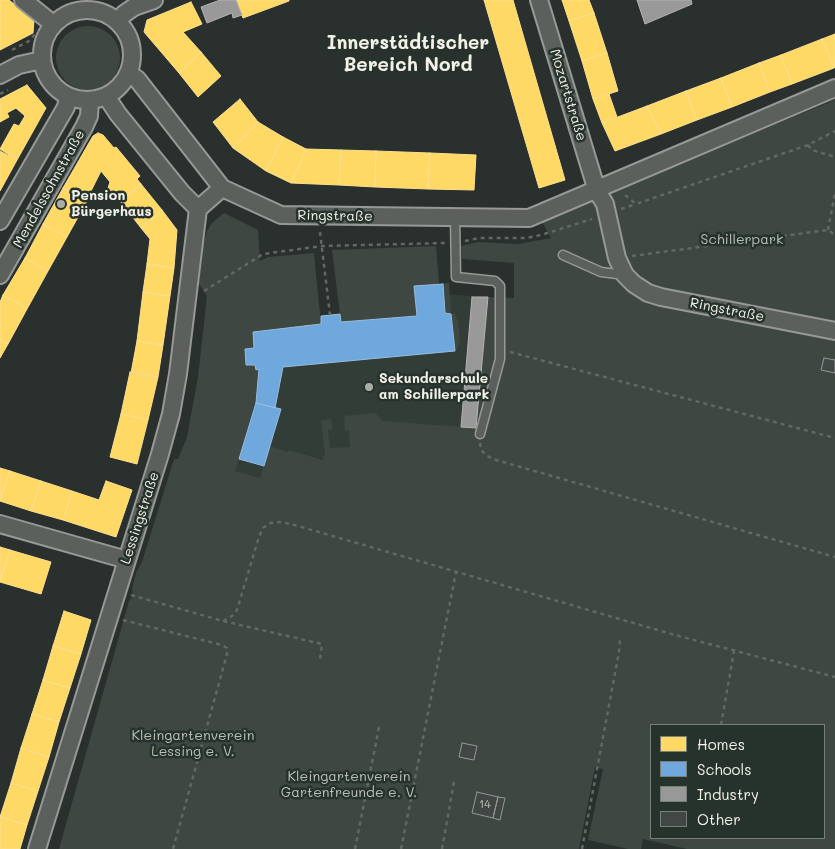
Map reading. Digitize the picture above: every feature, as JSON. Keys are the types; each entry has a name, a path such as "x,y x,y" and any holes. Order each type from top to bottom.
{"street":[{"path":"23,0 49,20 59,18 88,5 118,21 126,32 131,46 132,59 128,73 121,84 106,96 90,100 68,96 55,88 50,82 42,60 49,20"},
{"path":"118,21 134,7 154,0"},
{"name":"Mozartstraße","path":"539,0 597,190"},
{"path":"0,75 19,65 42,60"},
{"name":"Ringstraße","path":"128,73 137,79 222,188 280,215 529,218 835,88"},
{"name":"Mendelssohnstraße","path":"0,221 66,107 68,96"},
{"path":"106,96 118,114 182,194 198,209 222,188"},
{"name":"Mendelssohnstraße","path":"0,275 84,126 89,116 90,100"},
{"name":"Ringstraße","path":"597,190 605,204 617,258 625,275 634,284 648,293 835,332"},
{"name":"Lessingstraße","path":"37,849 171,414 178,374 198,209"},
{"path":"0,524 126,560"}],"lane":[{"path":"455,217 456,277 495,281 500,286 500,359 480,434"},
{"path":"563,254 601,272 625,275"}],"path":[{"path":"8,52 33,38 49,20"},
{"path":"187,298 207,290 263,254 322,246 455,243 479,238 526,238 541,235 808,145 835,131"},
{"path":"808,145 812,150 835,157"},
{"path":"597,190 620,191 636,204"},
{"path":"828,230 835,193"},
{"path":"318,215 330,315"},
{"path":"617,258 828,230 835,234"},
{"path":"501,350 835,438"},
{"path":"480,434 482,450 487,456 496,460 835,557"},
{"path":"223,621 232,616 237,610 263,528 279,522 675,635 835,678"},
{"path":"402,849 456,572"},
{"path":"117,591 223,621 322,644 320,659"},
{"path":"110,616 222,645 226,648 227,654 173,849"},
{"path":"582,849 620,638"},
{"path":"721,724 734,651"},
{"path":"355,849 379,727"},
{"path":"442,849 454,782"}],"shaded area":[{"name":"Sekundarschule am Schillerpark","path":"443,284 444,294 488,297 476,428 461,427 466,505 289,450 279,489 233,476 256,370 246,365 245,349 253,332 321,324 321,316 340,314 341,322 417,316 414,286"}],"green space":[{"path":"88,26 100,28 111,35 118,46 120,58 118,70 111,81 100,88 88,90 76,88 65,81 58,70 56,58 58,46 65,35 76,28"},
{"path":"835,100 835,849 687,849 643,839 641,849 628,849 588,840 603,769 595,767 579,849 59,849 129,601 133,596 132,589 136,573 142,562 174,459 178,459 187,437 198,377 207,296 199,284 203,246 207,231 212,223 224,213 258,230 260,261 268,257 314,253 321,324 253,332 254,348 245,349 246,365 255,365 256,369 259,369 256,403 235,471 260,478 270,446 323,460 322,456 325,456 321,420 331,419 333,429 328,430 330,448 350,447 349,430 345,431 344,416 375,413 383,421 476,428 488,297 514,298 514,263 462,259 461,246 478,242 518,244 551,238 541,220"},
{"path":"436,246 439,284 414,286 417,316 341,322 332,250"},
{"path":"449,283 451,313 455,314 458,320 460,342 455,351 451,314 445,313 443,284"}],"building: Homes":[{"path":"0,0 9,0 34,20 33,33 0,50"},
{"path":"236,0 289,0 289,1 243,18"},
{"path":"484,0 513,0 565,180 539,188"},
{"path":"562,0 589,0 594,13 569,21"},
{"path":"191,2 202,24 183,32 201,52 179,73 144,32 147,20"},
{"path":"594,13 607,53 582,61 569,21"},
{"path":"835,34 835,67 834,68 822,39"},
{"path":"822,39 834,68 792,84 781,55"},
{"path":"201,52 221,76 198,97 179,73"},
{"path":"607,53 618,91 593,99 582,61"},
{"path":"781,55 792,84 770,92 759,63"},
{"path":"759,63 770,92 732,107 721,78"},
{"path":"721,78 732,107 697,120 686,91"},
{"path":"27,85 46,108 17,160 0,149 14,124 19,126 25,116 16,108 7,113 9,117 0,122 0,99"},
{"path":"686,91 697,120 661,134 647,106"},
{"path":"609,94 617,117 602,123 593,99"},
{"path":"240,99 258,122 233,148 213,122"},
{"path":"647,106 661,134 615,151 602,123"},
{"path":"258,122 283,137 266,171 233,148"},
{"path":"98,133 103,135 114,148 116,147 140,176 137,179 141,184 120,201 108,188 110,182 101,171 86,201 63,188 93,136"},
{"path":"283,137 306,149 291,183 266,171"},
{"path":"306,149 341,150 339,185 291,183"},
{"path":"341,150 376,151 375,187 339,185"},
{"path":"0,151 17,160 0,191"},
{"path":"376,151 430,153 428,189 375,187"},
{"path":"430,153 476,155 474,190 428,189"},
{"path":"141,184 162,210 141,228 120,201"},
{"path":"63,188 87,201 67,237 43,224"},
{"path":"162,210 177,230 174,268 147,264 150,239 141,228"},
{"path":"43,224 67,237 48,271 25,258"},
{"path":"25,258 48,271 27,309 3,295"},
{"path":"147,264 174,268 170,296 143,292"},
{"path":"143,292 170,296 163,345 137,341"},
{"path":"3,295 27,309 8,344 0,339 0,302"},
{"path":"0,339 8,344 0,358"},
{"path":"137,341 163,345 158,377 131,373"},
{"path":"130,372 158,377 148,420 121,414"},
{"path":"121,414 148,420 137,464 110,457"},
{"path":"0,468 10,471 0,501"},
{"path":"10,471 41,481 31,511 0,501"},
{"path":"41,481 72,491 63,520 31,511"},
{"path":"106,481 132,490 116,537 63,520 72,491 99,500"},
{"path":"0,547 10,550 0,582"},
{"path":"10,550 51,562 41,594 0,582"},
{"path":"64,611 91,620 81,654 53,646"},
{"path":"53,646 81,654 70,688 43,680"},
{"path":"43,680 70,688 59,722 32,714"},
{"path":"32,714 59,722 49,757 21,748"},
{"path":"21,748 49,757 38,791 11,783"},
{"path":"11,783 38,791 27,825 0,817"},
{"path":"0,817 27,825 20,849 0,849"}],"building: Schools":[{"name":"Sekundarschule am Schillerpark","path":"443,284 445,313 451,314 455,351 283,367 275,408 256,403 259,369 256,370 255,365 246,365 245,349 254,348 253,332 321,324 321,316 340,314 341,322 417,316 414,286"},
{"path":"256,403 281,409 264,466 239,459"}],"building: Industry":[{"path":"220,0 236,0 242,15 233,18 232,13 207,23 201,7"},
{"path":"637,0 691,0 692,4 645,24"},
{"path":"472,297 488,297 476,428 461,427"}],"building: Other":[{"path":"824,358 835,360 835,373 821,370"},
{"path":"462,743 477,746 474,760 459,757"},
{"path":"477,792 498,797 493,818 472,813"},
{"path":"498,797 505,798 500,820 493,818"}],"place":[{"name":"Pension Bürgerhaus","path":"61,204"},
{"name":"Sekundarschule am Schillerpark","path":"369,387"}],"district":[{"name":"Innerstädtischer Bereich Nord","path":"408,54"}],"park label":[{"name":"Schillerpark","path":"742,240"},
{"name":"Kleingartenverein Lessing e. V.","path":"193,744"},
{"name":"Kleingartenverein Gartenfreunde e. V.","path":"349,786"}]}
